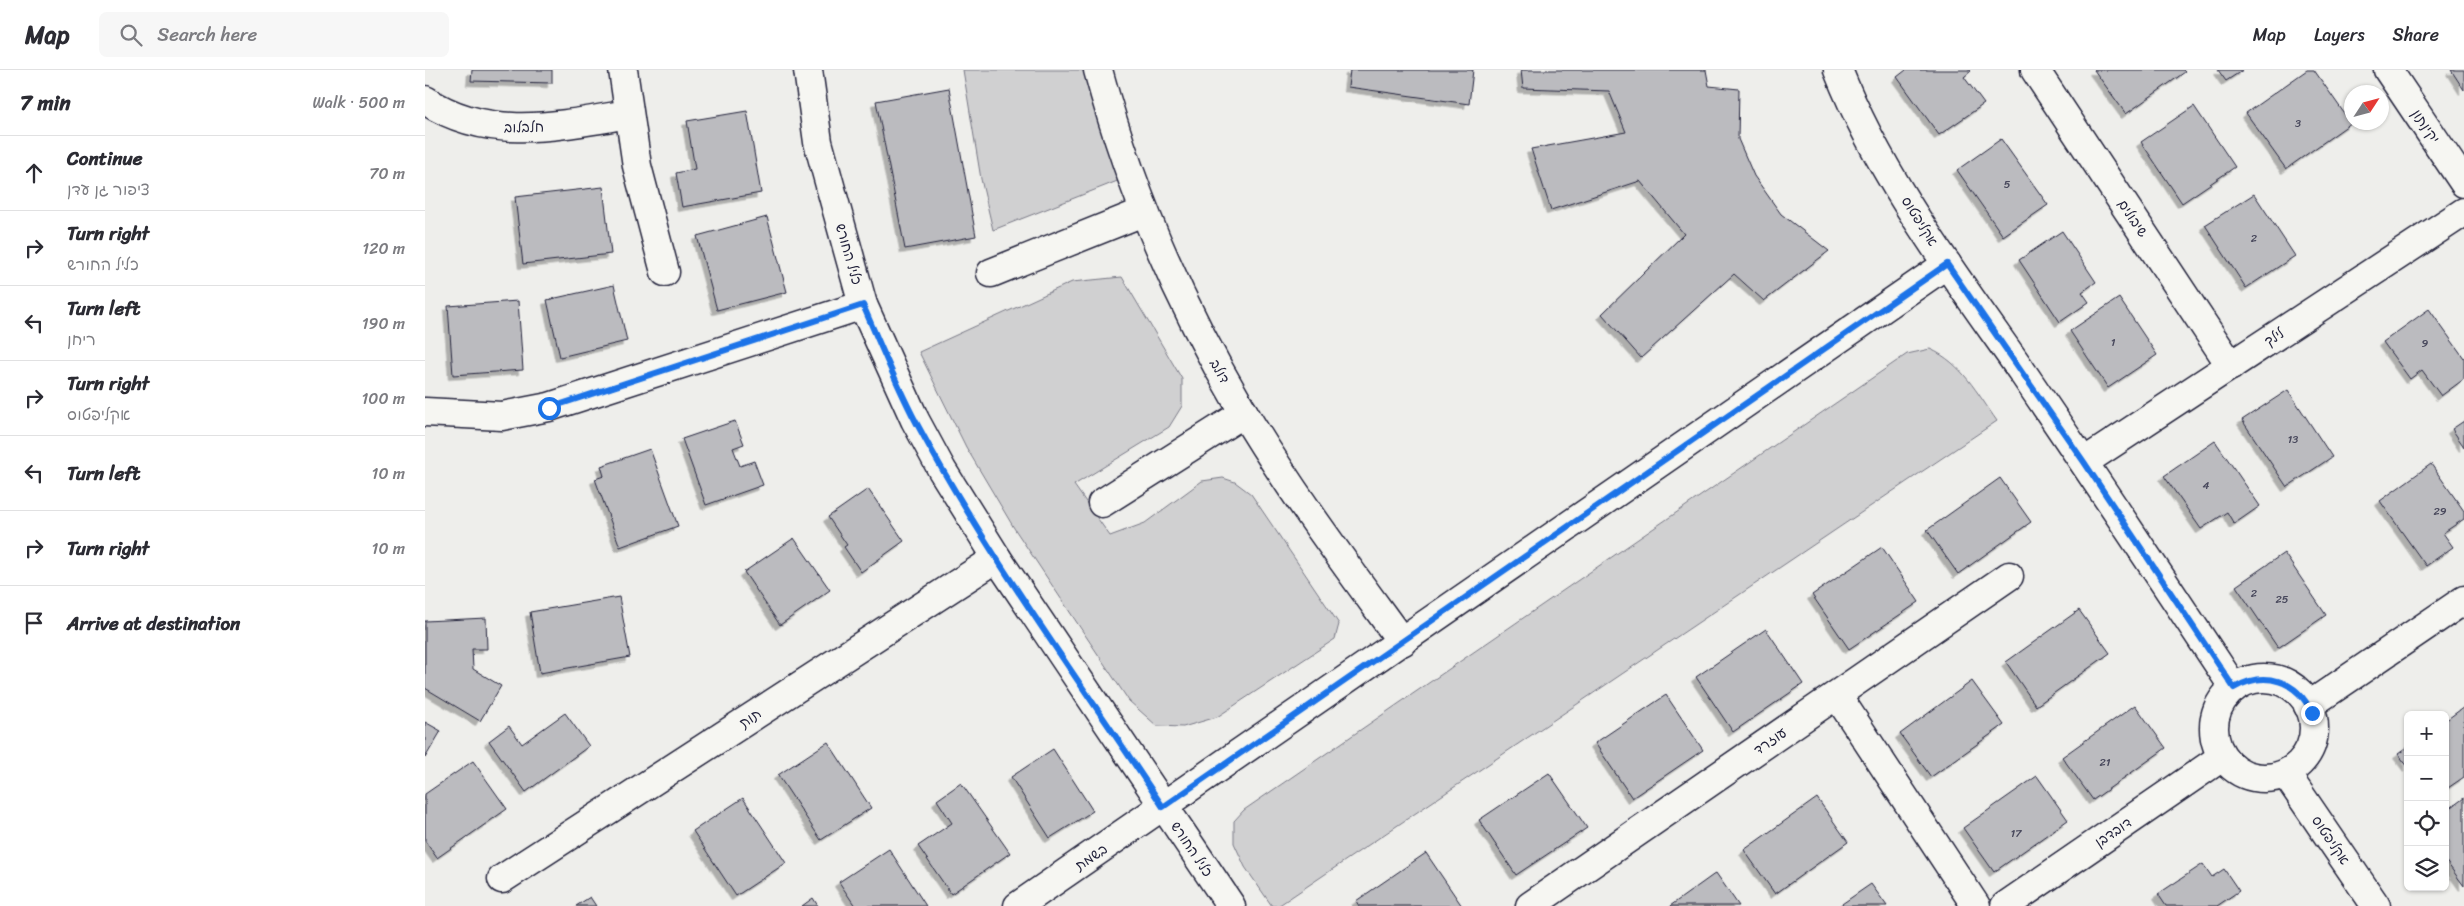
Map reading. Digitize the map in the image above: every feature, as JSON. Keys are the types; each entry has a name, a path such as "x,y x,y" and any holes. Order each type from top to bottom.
{"street":[{"path":"623,70 628,114 639,175 665,272"},
{"name":"כליל החורש","path":"807,70 818,142 863,305 915,420 942,470 997,558 1231,906"},
{"name":"דולב","path":"1098,70 1114,131 1143,212 1167,268 1201,337 1244,413 1285,477 1402,642"},
{"name":"אקליפטוס","path":"1838,70 1857,116 1880,158 1947,264 2084,462 2234,688"},
{"name":"שיבולים","path":"2035,70 2231,366"},
{"name":"יקינתון","path":"2388,70 2464,182"},
{"name":"חלבלוב","path":"425,100 447,114 470,122 515,129 556,126 628,114"},
{"path":"991,273 1143,212"},
{"name":"לילך","path":"2084,462 2464,212"},
{"name":"בשמת","path":"1018,906 1947,264"},
{"path":"425,412 502,416 549,408 863,305"},
{"path":"1102,503 1244,413"},
{"name":"תות","path":"502,879 997,558"},
{"name":"עוזרד","path":"1530,906 2009,576"},
{"path":"2309,706 2464,600"},
{"path":"2256,679 2279,680 2293,687 2309,706 2313,721 2311,744 2299,764 2286,774 2271,778 2256,778 2234,770 2222,757 2216,744 2214,721 2219,706 2234,688 2256,679"},
{"path":"1837,694 1976,906"},
{"name":"דובדבן","path":"2016,903 2222,757"},
{"name":"אקליפטוס","path":"2286,774 2377,906"}],"shaded area":[{"path":"963,70 1090,70 1120,180 993,230 981,179"},
{"path":"1122,277 1182,379 1182,406 1169,427 1074,485 1110,536 1145,523 1202,481 1223,478 1235,482 1251,494 1339,624 1335,639 1217,717 1183,727 1157,726 1129,701 1014,528 966,447 919,352 1072,282"},
{"path":"1930,349 1951,362 1960,371 1997,421 1278,906 1272,906 1245,867 1234,843 1234,821 1244,810 1907,354"}],"building":[{"path":"472,70 552,70 552,83 471,81"},
{"path":"1350,70 1473,70 1469,104 1348,87"},
{"path":"1521,70 1706,70 1709,86 1739,89 1738,139 1754,176 1781,214 1829,251 1764,301 1734,274 1641,358 1602,314 1684,234 1640,181 1551,210 1531,149 1626,132 1609,91 1523,88"},
{"path":"1906,70 1970,70 1964,77 1984,104 1939,135 1897,77"},
{"path":"2094,70 2183,70 2185,72 2126,114"},
{"path":"2218,70 2243,70 2226,81"},
{"path":"2307,70 2314,70 2344,113 2344,128 2286,169 2246,113"},
{"path":"2451,70 2464,70 2464,90"},
{"path":"949,88 976,236 905,249 876,101"},
{"path":"2194,106 2235,167 2182,203 2141,142"},
{"path":"747,111 761,193 682,207 676,173 695,169 687,121"},
{"path":"2001,139 2048,205 2003,236 1957,170"},
{"path":"603,187 611,254 523,264 515,197"},
{"path":"2254,194 2295,256 2246,288 2205,225"},
{"path":"767,217 787,292 717,310 697,236"},
{"path":"2062,231 2096,282 2082,292 2089,302 2060,322 2019,260"},
{"path":"614,285 627,341 560,357 547,300"},
{"path":"2119,298 2157,355 2108,388 2070,331"},
{"path":"518,301 523,370 453,375 448,306"},
{"path":"2429,309 2464,358 2464,379 2441,396 2422,370 2410,379 2383,342"},
{"path":"2288,390 2332,457 2287,487 2242,420"},
{"path":"735,421 744,444 733,448 740,466 754,461 763,485 706,505 682,439"},
{"path":"2464,421 2464,447 2452,429"},
{"path":"2215,441 2260,506 2234,524 2227,512 2201,529 2164,476"},
{"path":"650,449 678,526 620,547 595,479 604,476 601,466"},
{"path":"2431,464 2464,511 2464,519 2443,533 2453,547 2426,566 2380,501"},
{"path":"2000,478 2031,522 1958,574 1927,530"},
{"path":"868,489 904,541 861,572 844,547 847,545 828,517"},
{"path":"794,538 830,590 780,625 744,572"},
{"path":"1882,547 1919,602 1849,649 1812,595"},
{"path":"2284,553 2326,615 2278,648 2236,586"},
{"path":"619,597 630,657 540,673 530,612"},
{"path":"2079,610 2110,653 2036,706 2006,662"},
{"path":"486,618 487,649 472,649 473,669 501,686 480,721 425,688 425,621"},
{"path":"1766,629 1803,684 1733,732 1696,677"},
{"path":"1972,681 2004,725 1931,777 1900,734"},
{"path":"1666,695 1703,750 1632,798 1595,743"},
{"path":"2135,705 2166,748 2093,800 2062,757"},
{"path":"2464,707 2464,777 2449,787 2449,756 2449,718"},
{"path":"565,713 589,746 526,792 489,741 509,726 522,744"},
{"path":"425,722 441,731 425,758"},
{"path":"828,742 871,808 821,840 778,775"},
{"path":"1053,749 1093,811 1050,838 1011,777"},
{"path":"2404,750 2404,762 2398,754"},
{"path":"473,761 507,809 437,858 425,841 425,794"},
{"path":"1549,773 1587,828 1516,875 1479,820"},
{"path":"2037,776 2068,820 1994,872 1963,828"},
{"path":"961,783 1010,853 951,894 918,846 952,823 937,800"},
{"path":"743,798 786,863 736,896 693,831"},
{"path":"1817,798 1848,842 1775,894 1744,850"},
{"path":"2464,798 2464,886 2449,865 2449,809"},
{"path":"889,849 926,906 855,906 839,882"},
{"path":"1426,853 1462,906 1359,906 1356,901"},
{"path":"2203,864 2212,877 2224,869 2239,891 2217,906 2166,906 2158,894"},
{"path":"1716,873 1739,906 1670,906"},
{"path":"1871,884 1887,906 1839,906"},
{"path":"590,897 596,906 576,906"},
{"path":"813,898 818,906 802,906"}],"route":[{"path":"549,408 863,305 915,420 942,470 997,558 1163,807 1947,264 2084,462 2234,688 2248,680 2263,678 2279,680 2299,692 2312,713"}]}
